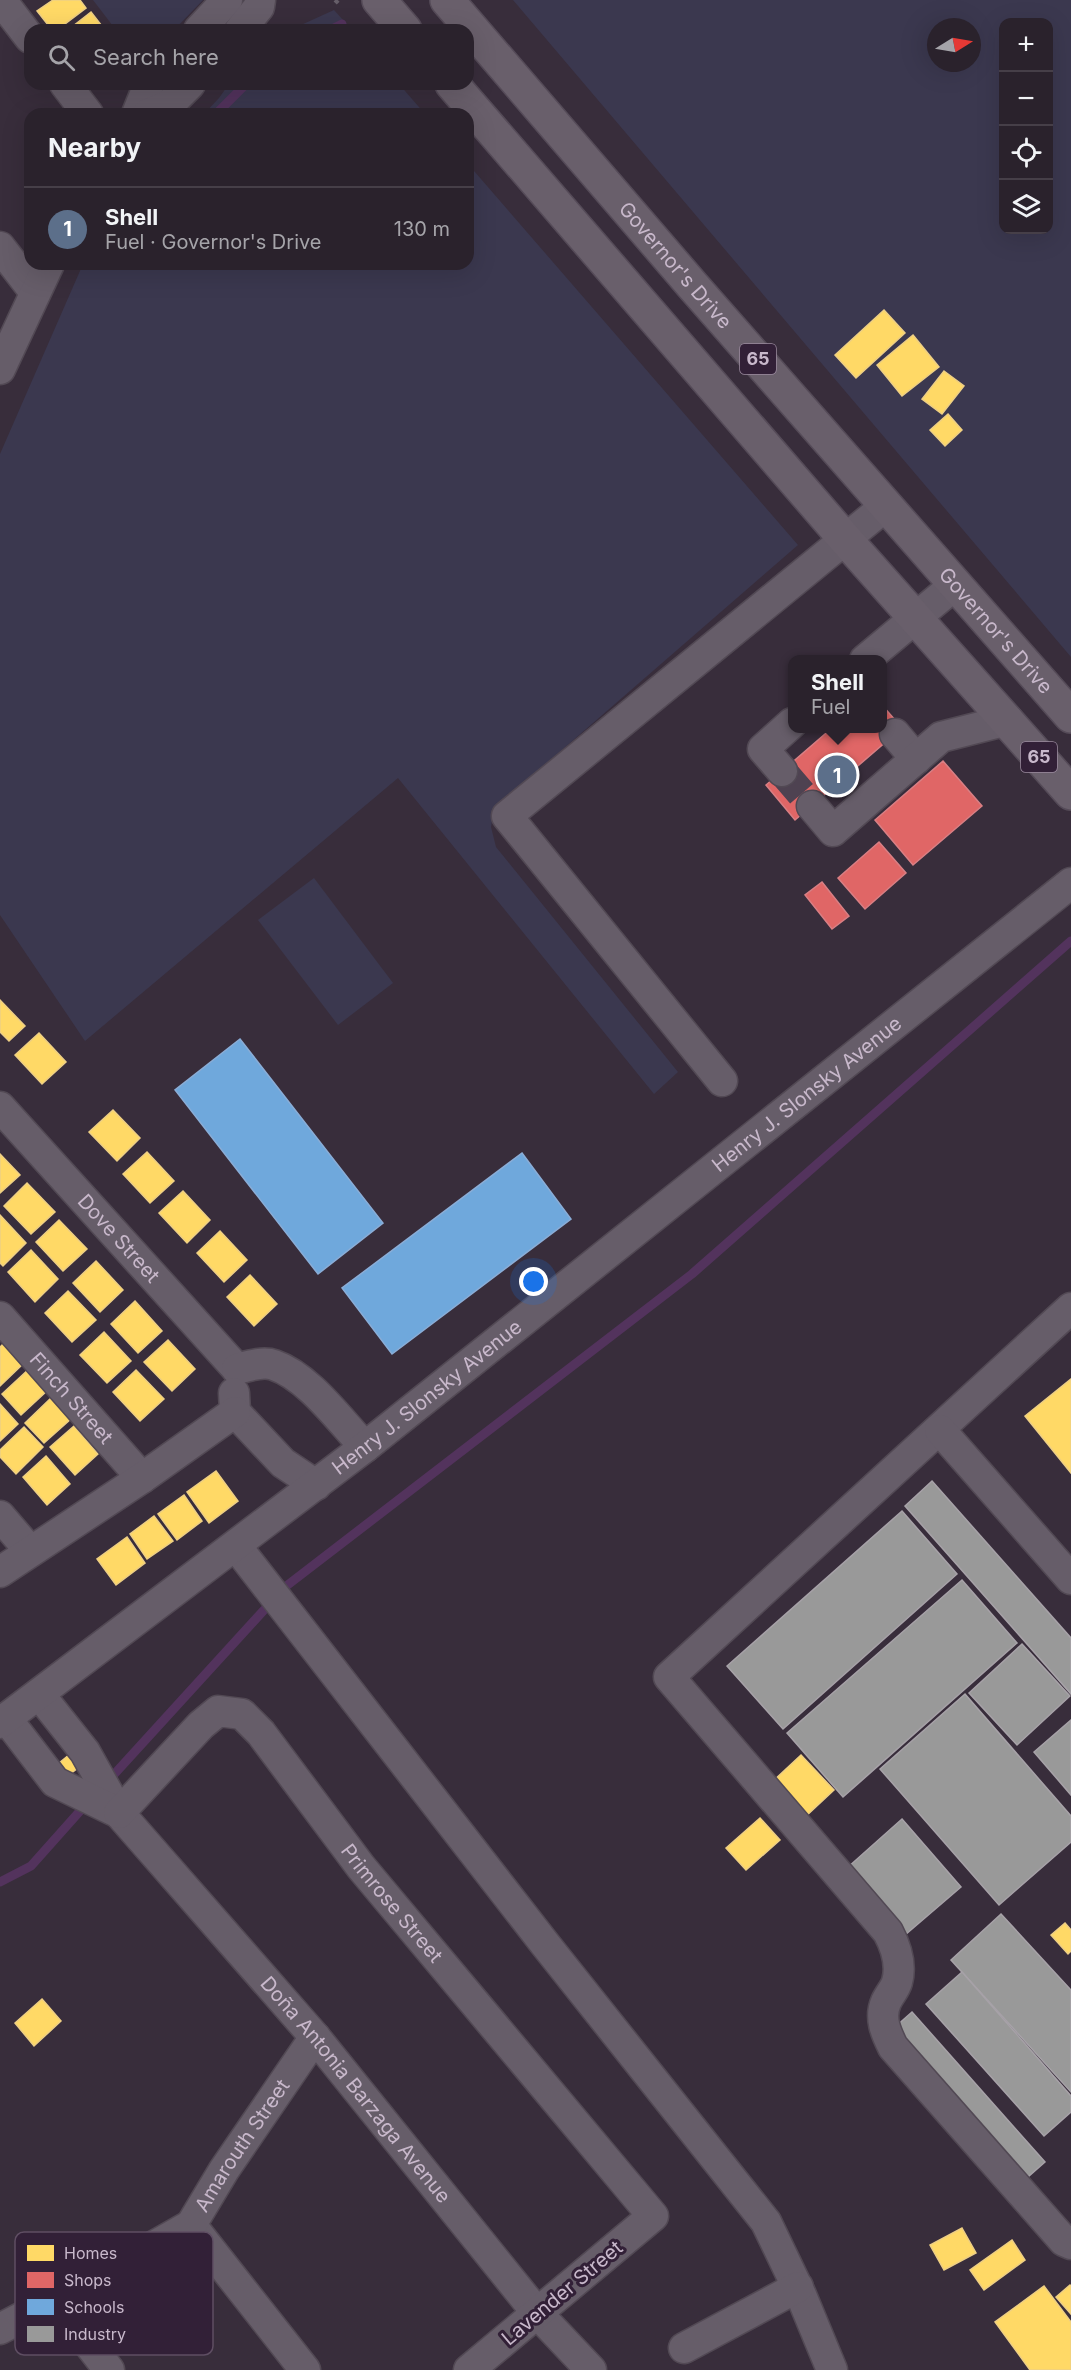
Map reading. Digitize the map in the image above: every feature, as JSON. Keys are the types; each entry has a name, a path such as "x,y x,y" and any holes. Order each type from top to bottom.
{"main road":[{"path":"379,0 400,24"},
{"name":"Governor's Drive","path":"447,0 468,24"},
{"name":"Governor's Drive","path":"474,31 693,286 1071,716"},
{"name":"65","path":"457,90 473,108"},
{"name":"65","path":"474,109 845,539 1071,793"}],"street":[{"path":"1,0 24,30"},
{"path":"205,24 227,0"},
{"path":"245,24 260,7 260,0"},
{"path":"70,90 83,108"},
{"path":"139,108 146,90"},
{"path":"163,108 184,90"},
{"path":"0,247 34,291"},
{"path":"0,369 46,270"},
{"path":"722,1081 507,816 887,505"},
{"path":"871,655 956,584"},
{"path":"812,806 833,831 941,737 1008,720"},
{"path":"782,771 763,748 788,726"},
{"path":"895,734 916,759"},
{"name":"Henry J. Slonsky Avenue","path":"3,1721 365,1447 1071,883"},
{"name":"Dove Street","path":"0,1107 237,1369"},
{"path":"1071,1308 669,1677 888,1932 895,1945 899,1972 897,1983 885,2003 882,2014 884,2027 893,2047 1064,2241 1071,2244"},
{"name":"Finch Street","path":"0,1317 142,1478"},
{"path":"316,1485 283,1462 235,1412 234,1389 237,1369 254,1364 273,1364 305,1383 365,1447"},
{"path":"0,1572 142,1478 235,1412"},
{"path":"940,1430 1071,1579"},
{"path":"0,1516 30,1551"},
{"path":"236,1546 545,1944 762,2216 798,2287 832,2370"},
{"name":"Doña Antonia Barzaga Avenue","path":"39,1694 85,1752 118,1814 315,2037 538,2314 591,2370"},
{"name":"Primrose Street","path":"118,1814 201,1725 218,1711 242,1714 261,1733 361,1868 653,2216"},
{"name":"Doña Antonia Barzaga Avenue","path":"3,1721 55,1782 118,1814"},
{"name":"Amarouth Street","path":"178,2232 190,2225 224,2170 315,2037"},
{"name":"Lavender Street","path":"469,2370 653,2216"},
{"path":"190,2225 196,2232"},
{"path":"213,2254 305,2370"},
{"path":"684,2348 798,2287"},
{"name":"Amarouth Street","path":"0,2329 15,2322"},
{"path":"97,2355 109,2370"}],"path":[{"path":"335,0 340,6"}],"shaded area":[{"path":"93,0 203,0 180,24 111,24"},
{"path":"513,0 1071,0 1071,657"},
{"path":"334,10 347,24 303,24"},
{"path":"225,90 404,90 420,108 210,108"},
{"path":"474,171 798,545 494,809 491,827 496,847 678,1072 654,1094 398,778 85,1041 0,915 0,454 80,270 474,270"},
{"path":"314,878 393,983 338,1025 258,920"}],"building: Homes":[{"path":"53,0 80,0 86,8 65,24 47,24 37,11"},
{"path":"91,12 100,24 76,24"},
{"path":"884,310 905,333 856,378 835,355"},
{"path":"913,335 939,367 902,396 877,365"},
{"path":"944,371 964,386 942,414 922,399"},
{"path":"948,414 962,430 945,446 930,430"},
{"path":"0,1000 25,1026 9,1041 0,1032"},
{"path":"39,1033 66,1062 42,1084 15,1055"},
{"path":"113,1110 140,1138 117,1161 89,1132"},
{"path":"147,1152 174,1181 150,1203 123,1174"},
{"path":"0,1154 20,1175 0,1193"},
{"path":"27,1183 55,1212 31,1234 4,1206"},
{"path":"183,1191 210,1220 187,1243 159,1213"},
{"path":"0,1215 26,1243 3,1266 0,1263"},
{"path":"59,1220 87,1249 63,1271 36,1242"},
{"path":"220,1231 247,1260 224,1282 197,1253"},
{"path":"31,1250 58,1279 35,1302 8,1272"},
{"path":"96,1261 123,1290 100,1312 73,1283"},
{"path":"250,1275 277,1304 254,1326 227,1297"},
{"path":"68,1291 96,1320 72,1342 45,1313"},
{"path":"135,1301 162,1331 138,1353 111,1324"},
{"path":"104,1332 131,1361 107,1383 80,1355"},
{"path":"168,1340 195,1369 172,1391 144,1362"},
{"path":"5,1342 25,1362 0,1386 0,1347"},
{"path":"30,1368 49,1389 21,1415 2,1394"},
{"path":"136,1370 164,1399 140,1421 113,1392"},
{"path":"1071,1379 1071,1473 1025,1416"},
{"path":"52,1397 72,1418 44,1443 25,1423"},
{"path":"0,1404 18,1424 0,1441"},
{"path":"74,1426 98,1454 75,1475 50,1447"},
{"path":"24,1427 43,1447 16,1474 0,1457 0,1450"},
{"path":"46,1456 70,1484 47,1505 23,1477"},
{"path":"216,1471 238,1501 209,1523 187,1492"},
{"path":"184,1495 202,1521 177,1540 158,1514"},
{"path":"154,1516 173,1541 147,1559 130,1534"},
{"path":"127,1537 145,1563 116,1585 97,1559"},
{"path":"70,1754 79,1767 69,1775 59,1763"},
{"path":"801,1755 834,1790 804,1818 771,1783"},
{"path":"760,1818 780,1840 746,1870 726,1848"},
{"path":"1065,1923 1071,1930 1071,1951 1068,1954 1051,1935"},
{"path":"42,1999 61,2021 34,2046 15,2023"},
{"path":"962,2228 976,2253 944,2270 930,2245"},
{"path":"1012,2240 1025,2260 984,2290 970,2270"},
{"path":"1044,2286 1071,2322 1071,2370 1030,2370 995,2322"},
{"path":"1071,2286 1071,2314 1056,2297"}],"building: Shops":[{"path":"887,711 902,728 795,820 766,785 826,733 887,733"},
{"path":"943,761 982,806 913,865 875,820"},
{"path":"879,842 906,873 865,909 838,878"},
{"path":"822,882 849,916 832,929 805,895"}],"building: Schools":[{"path":"240,1039 383,1223 318,1274 175,1090"},
{"path":"522,1153 571,1219 392,1354 342,1288"}],"building: Industry":[{"path":"932,1481 1071,1638 1071,1694 905,1506"},
{"path":"902,1511 957,1574 783,1729 727,1666"},
{"path":"962,1580 1017,1643 843,1797 787,1733"},
{"path":"1022,1644 1070,1696 1017,1745 969,1693"},
{"path":"965,1694 1071,1816 1071,1842 999,1905 880,1769"},
{"path":"1071,1720 1071,1795 1034,1752"},
{"path":"902,1819 961,1887 905,1935 847,1868"},
{"path":"1001,1914 1071,1990 1071,2092 951,1960"},
{"path":"962,1972 1071,2096 1071,2112 1044,2136 926,2004"},
{"path":"912,2012 1045,2162 1028,2177 895,2027"}],"waterway":[{"path":"222,108 240,90"},
{"path":"108,1781 285,1587 692,1274 1071,941"},
{"path":"0,1882 31,1866 88,1802"}],"tunnel":[{"path":"782,771 812,806"}],"place":[{"name":"Shell","path":"837,775"}]}
